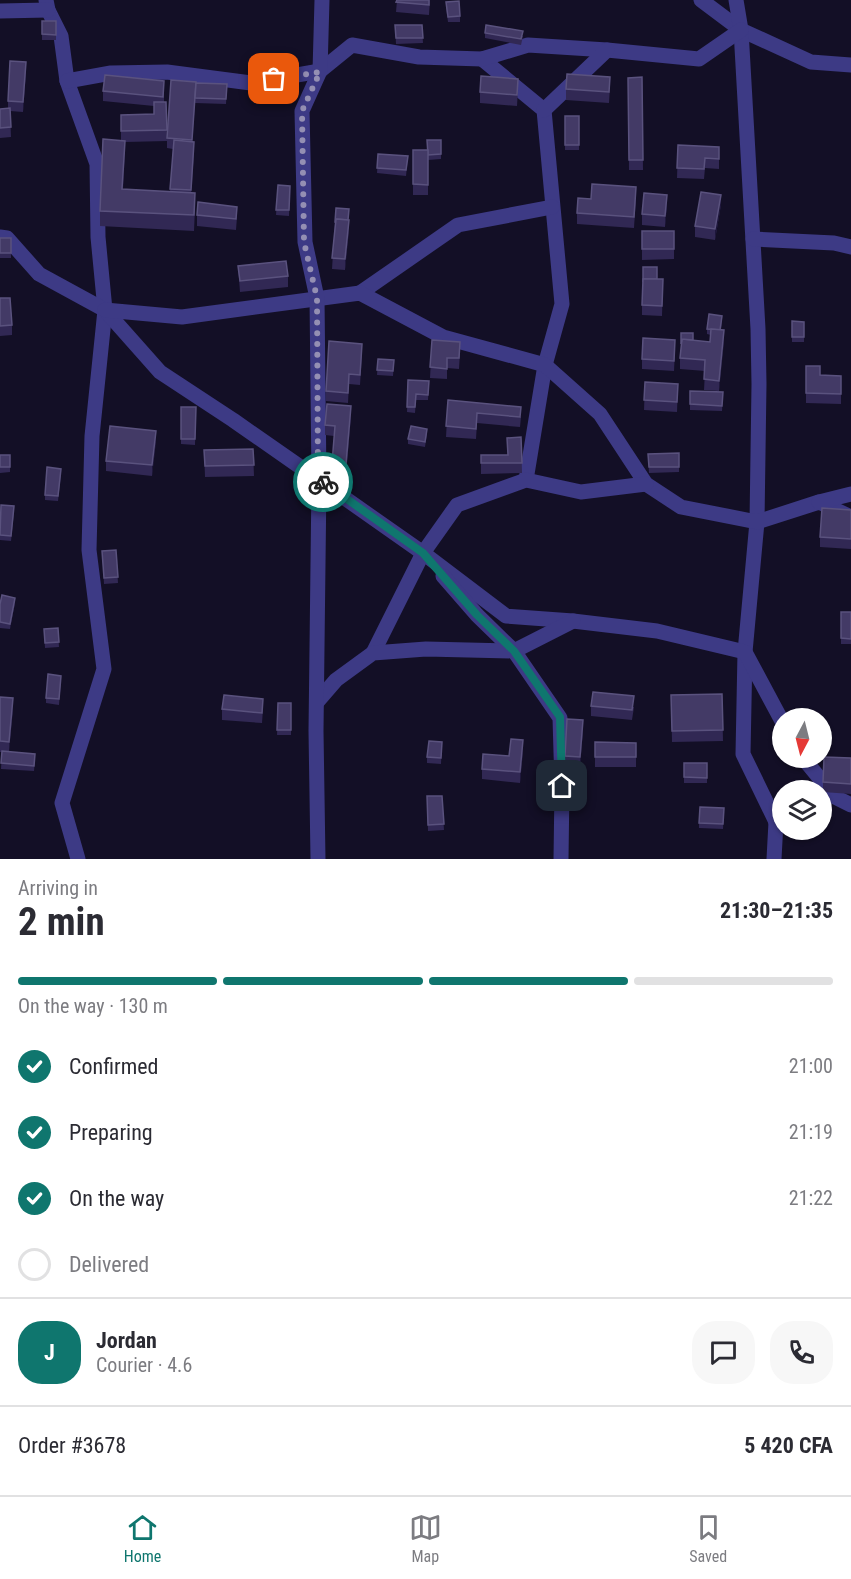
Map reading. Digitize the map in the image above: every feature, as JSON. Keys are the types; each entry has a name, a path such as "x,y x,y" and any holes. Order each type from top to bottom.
{"street":[{"path":"318,859 317,298 304,242 302,111 320,72 322,0"},
{"path":"700,0 741,30 811,62 851,65"},
{"path":"736,0 741,30 759,384 757,522 745,652 742,754 772,805"},
{"path":"0,11 47,5 61,36 67,81 97,164 99,237 105,310 92,436 89,550 104,669 62,803 78,859"},
{"path":"67,81 111,73 167,72 250,83 320,72 352,45 419,57 482,59 528,45 699,59 741,30"},
{"path":"544,110 607,50"},
{"path":"482,59 544,110 562,304 545,365 526,480"},
{"path":"105,310 182,317 360,293 458,225 552,207"},
{"path":"0,237 7,238 39,274 105,310 160,372 233,420 423,553 506,616 657,631 745,652 775,708"},
{"path":"753,239 834,243 851,247"},
{"path":"360,293 443,337 545,365 600,414 646,484 681,507 757,522 851,494"},
{"path":"317,702 336,680 373,652 423,553 457,505 526,480 581,492 646,484"},
{"path":"819,502 851,517"},
{"path":"423,553 477,615 514,651 560,717 561,859"},
{"path":"373,652 426,649 514,651 573,621"},
{"path":"832,800 851,805"},
{"path":"774,859 777,840"}],"building":[{"path":"397,0 429,0 429,5 396,2"},
{"path":"459,1 460,16 448,17 446,2"},
{"path":"42,21 56,21 56,35 42,34"},
{"path":"395,25 422,25 423,38 396,38"},
{"path":"486,25 523,31 521,39 485,33"},
{"path":"10,61 26,62 23,102 8,101"},
{"path":"567,74 610,77 609,92 566,89"},
{"path":"105,75 164,81 163,97 103,91"},
{"path":"481,76 518,79 517,95 480,92"},
{"path":"642,77 643,160 629,160 628,78"},
{"path":"171,80 196,82 192,140 167,138"},
{"path":"196,83 227,84 226,99 195,98"},
{"path":"154,102 166,102 167,130 121,131 121,115 154,114"},
{"path":"10,108 11,127 0,128 0,109"},
{"path":"565,116 579,116 579,145 565,145"},
{"path":"103,139 125,141 122,189 195,193 194,215 100,211"},
{"path":"174,140 194,142 191,190 170,189"},
{"path":"427,140 441,140 441,154 428,155"},
{"path":"678,145 719,147 719,159 705,158 704,169 677,168"},
{"path":"413,150 428,150 428,185 413,184"},
{"path":"378,154 408,156 406,170 377,168"},
{"path":"592,184 636,187 634,217 577,213 578,198 591,199"},
{"path":"278,185 290,186 289,210 276,210"},
{"path":"701,192 721,195 715,229 695,226"},
{"path":"644,193 667,195 665,216 642,214"},
{"path":"198,202 237,207 236,219 197,215"},
{"path":"336,208 349,209 348,220 336,219 335,222"},
{"path":"336,219 349,220 345,259 332,258"},
{"path":"642,231 674,231 674,249 642,249"},
{"path":"0,238 11,238 11,253 0,253"},
{"path":"286,261 288,276 240,281 238,266"},
{"path":"643,267 657,267 657,279 643,279"},
{"path":"643,279 663,279 662,306 642,305"},
{"path":"0,298 10,298 12,325 0,326"},
{"path":"709,314 722,316 720,330 707,329"},
{"path":"792,321 804,322 804,337 792,337"},
{"path":"711,329 724,330 719,381 704,379 705,360 680,358 682,339 710,342"},
{"path":"681,333 693,333 693,340 682,339 681,344"},
{"path":"643,338 675,340 674,361 642,359"},
{"path":"432,340 460,342 459,358 447,358 447,369 430,367"},
{"path":"329,341 362,344 360,375 349,374 348,393 326,391"},
{"path":"378,359 394,360 393,371 377,370"},
{"path":"806,366 820,366 820,375 841,376 841,394 806,393"},
{"path":"408,380 429,381 428,395 416,394 415,407 407,407"},
{"path":"645,382 678,384 677,402 644,400"},
{"path":"690,391 723,392 722,406 690,404"},
{"path":"448,400 521,407 520,417 477,413 476,429 446,426"},
{"path":"327,404 351,406 346,464 332,463 335,426 325,425"},
{"path":"181,407 196,407 195,439 181,439"},
{"path":"110,426 156,431 152,465 106,461"},
{"path":"411,426 427,429 425,442 408,439"},
{"path":"521,437 522,463 481,463 481,455 508,455 507,438"},
{"path":"253,449 254,465 205,466 204,450"},
{"path":"679,453 679,467 649,467 648,454"},
{"path":"0,455 10,455 10,467 0,467"},
{"path":"47,467 61,469 58,496 45,495"},
{"path":"1,505 14,506 11,536 0,535"},
{"path":"822,508 851,510 851,539 820,537"},
{"path":"116,550 118,577 104,578 102,551"},
{"path":"2,595 15,598 10,624 0,622"},
{"path":"841,612 851,612 851,639 841,638"},
{"path":"58,628 59,642 45,643 44,629"},
{"path":"48,674 61,676 59,699 46,698"},
{"path":"593,692 634,696 632,710 591,706"},
{"path":"722,694 723,730 672,731 671,695"},
{"path":"224,695 263,699 262,713 222,709"},
{"path":"0,697 13,698 9,742 0,741"},
{"path":"278,703 291,703 291,730 277,730"},
{"path":"567,719 583,720 580,757 565,756"},
{"path":"511,739 523,740 520,772 482,769 483,754 509,756"},
{"path":"429,741 442,742 441,758 427,757"},
{"path":"595,742 636,743 636,757 595,757"},
{"path":"2,751 35,754 34,766 1,763"},
{"path":"832,757 851,758 851,784 823,780 824,768 832,768"},
{"path":"684,763 707,763 707,778 684,777"},
{"path":"427,796 442,796 444,824 428,825"},
{"path":"700,807 724,808 723,824 699,823"}],"way so far":[{"path":"274,79 320,72 302,111 304,242 317,298 318,480 323,482"}],"route":[{"path":"323,482 423,553 477,615 514,651 560,717 562,786"}]}
